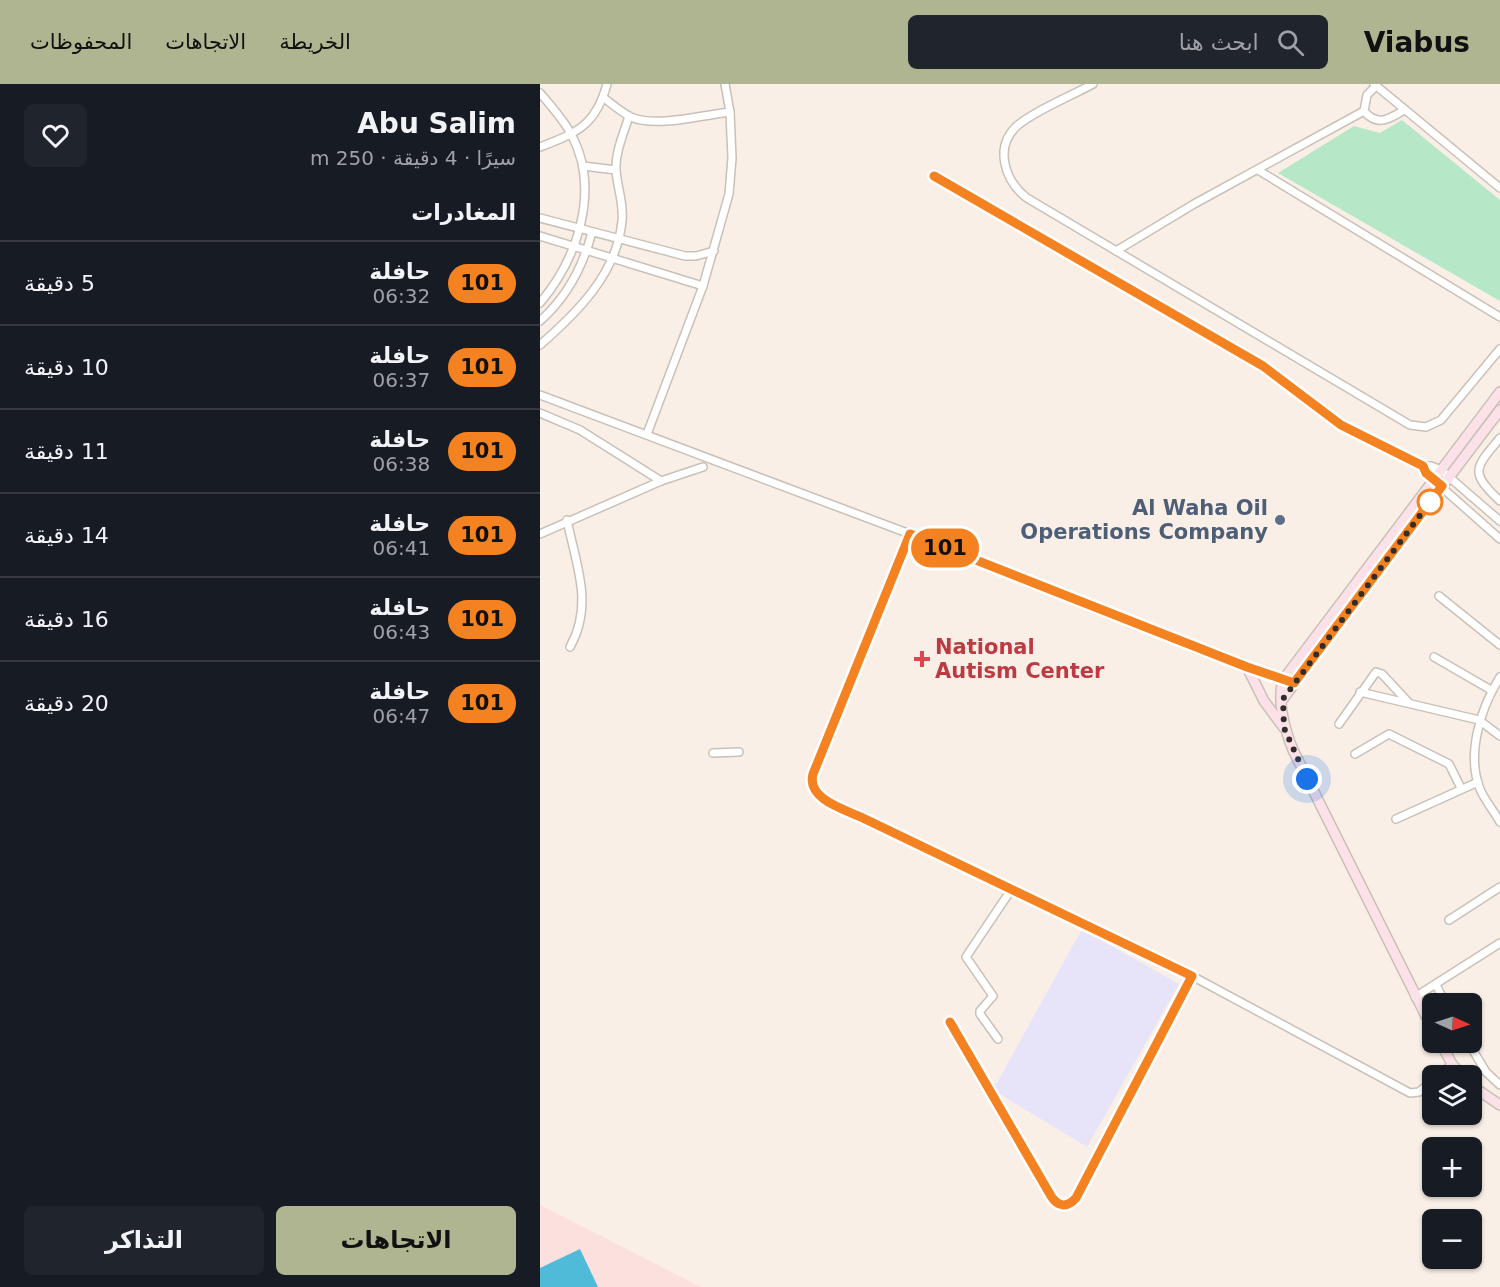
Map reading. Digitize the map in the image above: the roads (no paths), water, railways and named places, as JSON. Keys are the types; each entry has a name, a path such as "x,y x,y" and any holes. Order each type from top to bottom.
{"main road":[{"path":"1446,473 1500,392"},
{"path":"1284,728 1284,680 1446,473 1500,410"},
{"path":"1283,699 1438,483"},
{"path":"1247,667 1264,701 1284,728 1297,760 1422,1010"},
{"path":"1446,1053 1452,1064"},
{"path":"1482,1093 1500,1105"}],"street":[{"path":"540,147 572,135 596,113 604,98 607,84"},
{"path":"646,434 703,286 727,204 732,176 730,112 725,84"},
{"path":"1093,84 1018,126 1006,144 1004,164 1013,185 1027,198 1335,382 1417,428 1426,427 1441,420 1500,349"},
{"path":"1404,110 1389,119 1379,121 1368,117 1364,111 1367,95 1375,85 1500,188"},
{"path":"540,93 572,135 583,166 585,196 573,247 562,271 540,303"},
{"path":"604,98 629,116 638,119 663,120 730,112"},
{"path":"1116,251 1194,204 1364,111"},
{"path":"540,345 585,302 614,259 619,239 622,207 616,170 629,116"},
{"path":"583,166 616,170"},
{"path":"1258,170 1500,317"},
{"path":"934,176 1263,366 1341,425 1423,466 1431,466 1446,473 1500,521"},
{"path":"540,218 685,256 696,256 714,251"},
{"path":"540,321 566,292 587,251 592,232"},
{"path":"540,236 703,286"},
{"path":"540,395 910,534 1247,667 1294,683"},
{"path":"540,413 580,430 661,481"},
{"path":"1499,440 1480,463 1478,470 1481,480 1500,501"},
{"path":"1423,466 1426,473 1500,539"},
{"path":"540,534 567,520 661,481 703,467"},
{"path":"567,520 582,589 583,610 579,631 570,647"},
{"path":"910,534 813,774 812,786 818,795 1192,976 1410,1093 1422,1089"},
{"path":"1439,596 1500,645"},
{"path":"1434,657 1491,690"},
{"path":"1339,724 1373,674 1379,672 1409,703"},
{"path":"1500,676 1491,690 1479,720 1476,746 1478,782 1500,822"},
{"path":"1360,692 1479,720 1500,736"},
{"path":"1355,754 1389,734 1449,764 1461,788"},
{"path":"713,753 739,752"},
{"path":"1396,819 1478,782"},
{"path":"1449,920 1500,887"},
{"path":"998,1040 980,1014 993,996 966,957 1011,890"},
{"path":"1415,997 1500,944"},
{"path":"950,1022 1055,1203 1063,1206 1070,1204 1076,1198 1192,976"},
{"path":"1436,985 1440,993"},
{"path":"1475,1053 1486,1072 1500,1085"}],"water":[{"path":"580,1249 598,1287 540,1287 540,1268"}],"place":[{"name":"Al Waha Oil Operations Company","path":"1280,520"},
{"name":"National Autism Center","path":"922,659"}]}
